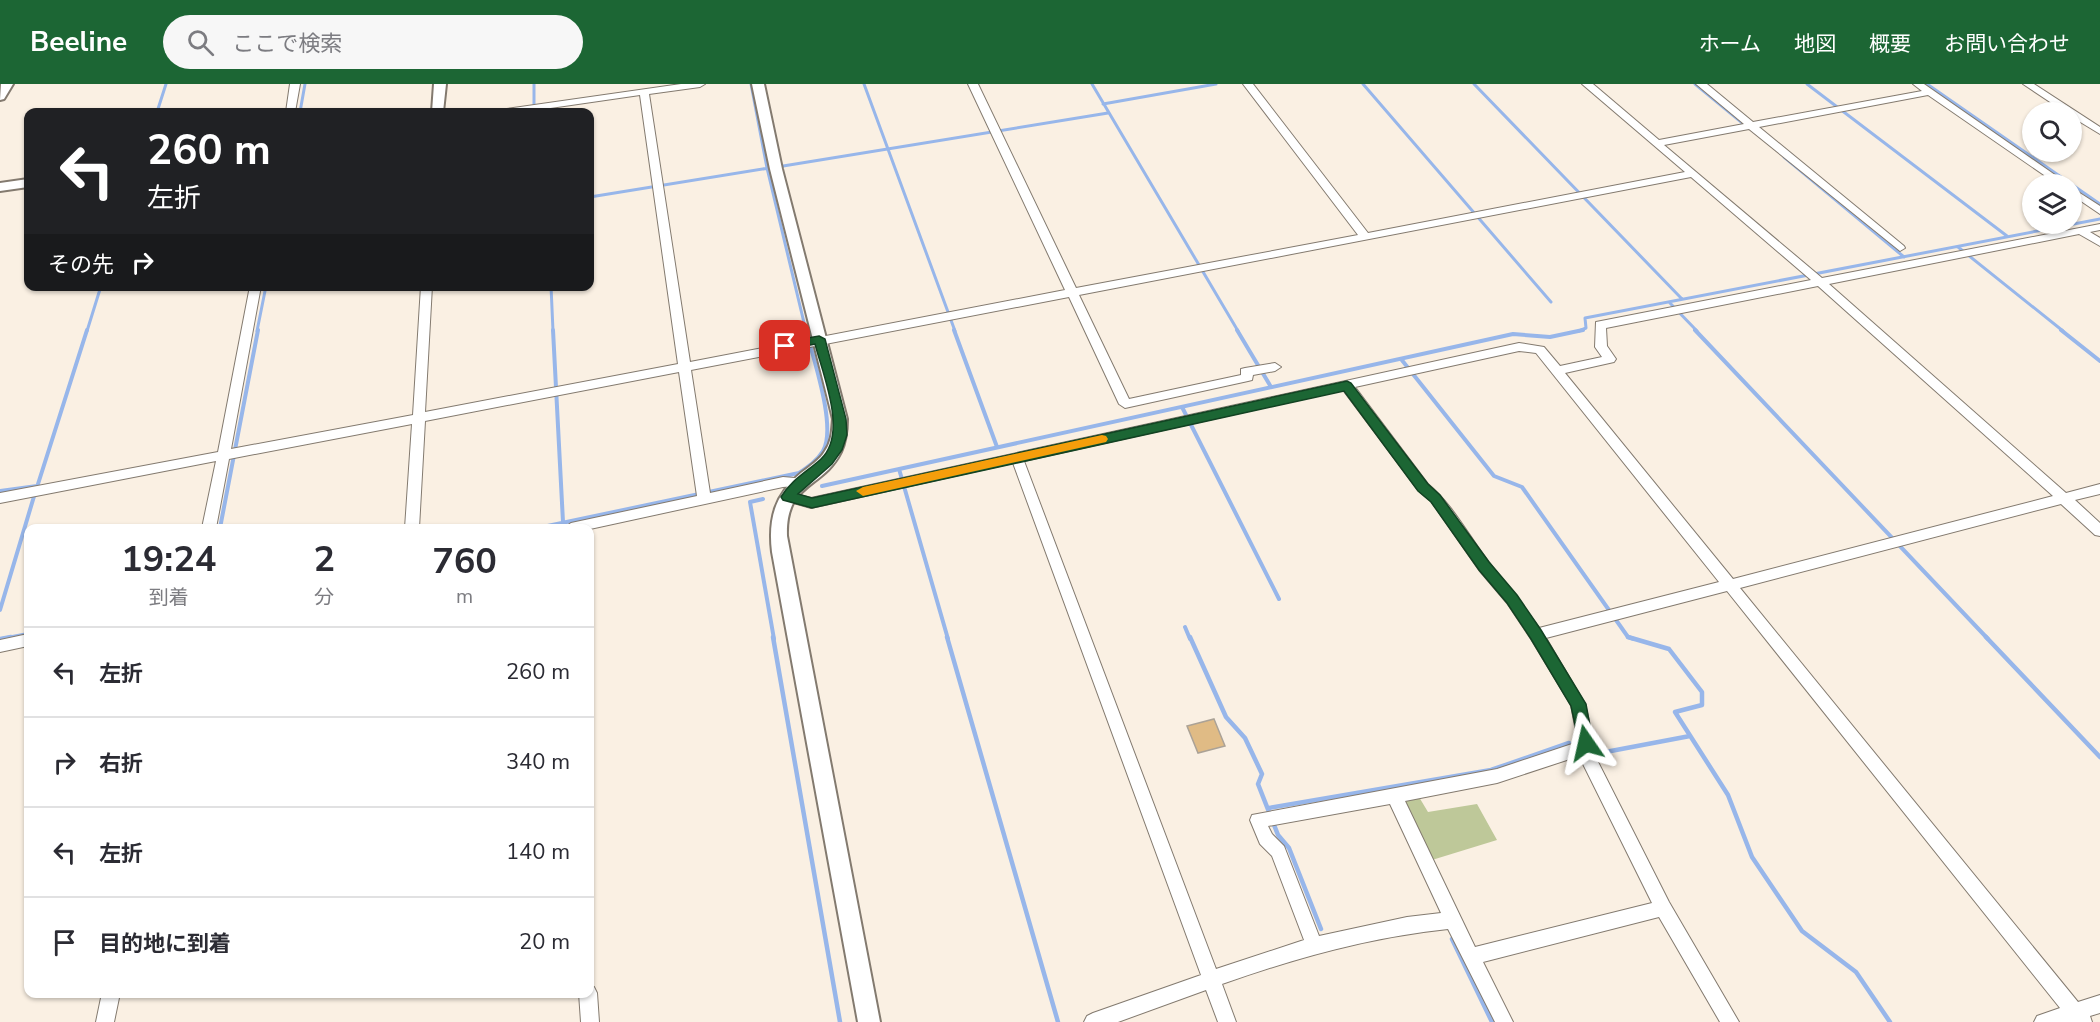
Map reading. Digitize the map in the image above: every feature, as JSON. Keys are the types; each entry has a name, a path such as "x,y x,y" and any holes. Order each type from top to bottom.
{"street":[{"path":"0,97 7,84"},
{"path":"291,108 295,84"},
{"path":"438,108 440,84"},
{"path":"611,84 612,97"},
{"path":"534,108 700,84"},
{"path":"758,84 812,341 840,419 841,435 836,450 828,461 794,489 782,508 778,528 780,552 869,1022"},
{"path":"973,84 1125,404 1248,377 1245,372 1267,368"},
{"path":"1248,84 1365,236"},
{"path":"1587,84 1816,277 2100,531"},
{"path":"1701,84 1748,126 1900,248"},
{"path":"1918,84 2049,174"},
{"path":"2028,84 2055,102"},
{"path":"644,92 703,495"},
{"path":"1657,143 1930,92"},
{"path":"2082,120 2100,131"},
{"path":"0,498 558,389 1693,174"},
{"path":"0,187 24,184"},
{"path":"2082,198 2100,211"},
{"path":"2082,231 2100,227"},
{"path":"2082,232 2100,243"},
{"path":"1557,371 1611,359 1601,347 1600,325 1676,311 1816,277 1967,254 2066,234"},
{"path":"210,524 229,453 255,291"},
{"path":"412,524 427,291"},
{"path":"587,524 703,495 783,482 812,503 1519,347 1540,350 2079,1017"},
{"path":"1314,944 1278,851 1266,839 1258,820 1497,776 1583,748 1586,743 1578,704 1512,599 1484,566 1436,498 1423,487 1347,386"},
{"path":"1017,458 1227,1022"},
{"path":"1536,635 2100,489"},
{"path":"0,646 24,641"},
{"path":"1583,748 1663,908 1730,1022"},
{"path":"1394,796 1504,1022"},
{"path":"1472,956 1663,908"},
{"path":"1094,1022 1314,944 1392,927 1453,920"},
{"path":"105,1022 110,998"},
{"path":"588,998 590,1022"},
{"path":"2043,1022 2079,1017 2100,1004"}],"green space":[{"path":"1419,797 1428,812 1477,804 1497,840 1432,860 1402,798"}],"building":[{"path":"1214,719 1225,746 1198,753 1187,726"}],"waterway":[{"path":"158,108 166,84"},
{"path":"301,108 305,84"},
{"path":"534,84 534,108"},
{"path":"751,84 767,168"},
{"path":"864,84 888,149"},
{"path":"1092,84 1104,104"},
{"path":"1104,104 1216,84"},
{"path":"1363,84 1551,302"},
{"path":"1474,84 1682,299"},
{"path":"1695,84 1746,126"},
{"path":"1807,84 2007,236"},
{"path":"1927,84 2100,204"},
{"path":"1104,104 1238,331"},
{"path":"888,149 1108,113"},
{"path":"777,167 888,149"},
{"path":"888,149 955,331"},
{"path":"1784,157 1904,257"},
{"path":"594,196 767,168"},
{"path":"767,168 806,331"},
{"path":"1904,257 2100,219"},
{"path":"1958,247 2063,331"},
{"path":"1580,331 1586,328 1585,318 1904,257"},
{"path":"87,331 99,291"},
{"path":"257,331 265,291"},
{"path":"551,291 553,331"},
{"path":"1669,302 1697,331"},
{"path":"38,484 87,330"},
{"path":"221,524 258,330"},
{"path":"553,330 563,522"},
{"path":"557,524 799,473 809,466 823,451 827,440 827,426 826,410 806,330"},
{"path":"954,330 997,447"},
{"path":"1237,330 1271,387"},
{"path":"1695,330 1988,639"},
{"path":"2061,330 2100,361"},
{"path":"899,469 1513,334 1550,337 1580,331"},
{"path":"1401,359 1494,476 1522,487 1628,637"},
{"path":"1182,407 1279,599"},
{"path":"822,486 899,469"},
{"path":"899,469 948,639"},
{"path":"0,491 37,486"},
{"path":"26,524 35,493"},
{"path":"763,499 750,502 774,639"},
{"path":"0,610 24,530"},
{"path":"1185,627 1190,639"},
{"path":"2,639 24,635"},
{"path":"0,639 11,637"},
{"path":"773,637 840,1022"},
{"path":"947,637 1058,1022"},
{"path":"1190,637 1226,717 1245,738 1262,774 1258,784 1278,835 1289,848 1321,929"},
{"path":"1628,637 1669,649 1702,692 1702,705 1675,712 1728,795 1752,857 1802,931 1856,972 1890,1022"},
{"path":"1628,637 1634,639"},
{"path":"1986,637 2100,757"},
{"path":"1595,754 1690,736"},
{"path":"1269,808 1491,770 1569,743"},
{"path":"1452,939 1492,1022"}],"slow traffic":[{"path":"863,491 1102,439"}],"route":[{"path":"785,346 819,339 840,419 841,435 836,450 828,461 801,482 788,497 812,503 1347,386 1423,487 1436,498 1484,566 1512,599 1578,704 1586,743"}]}
